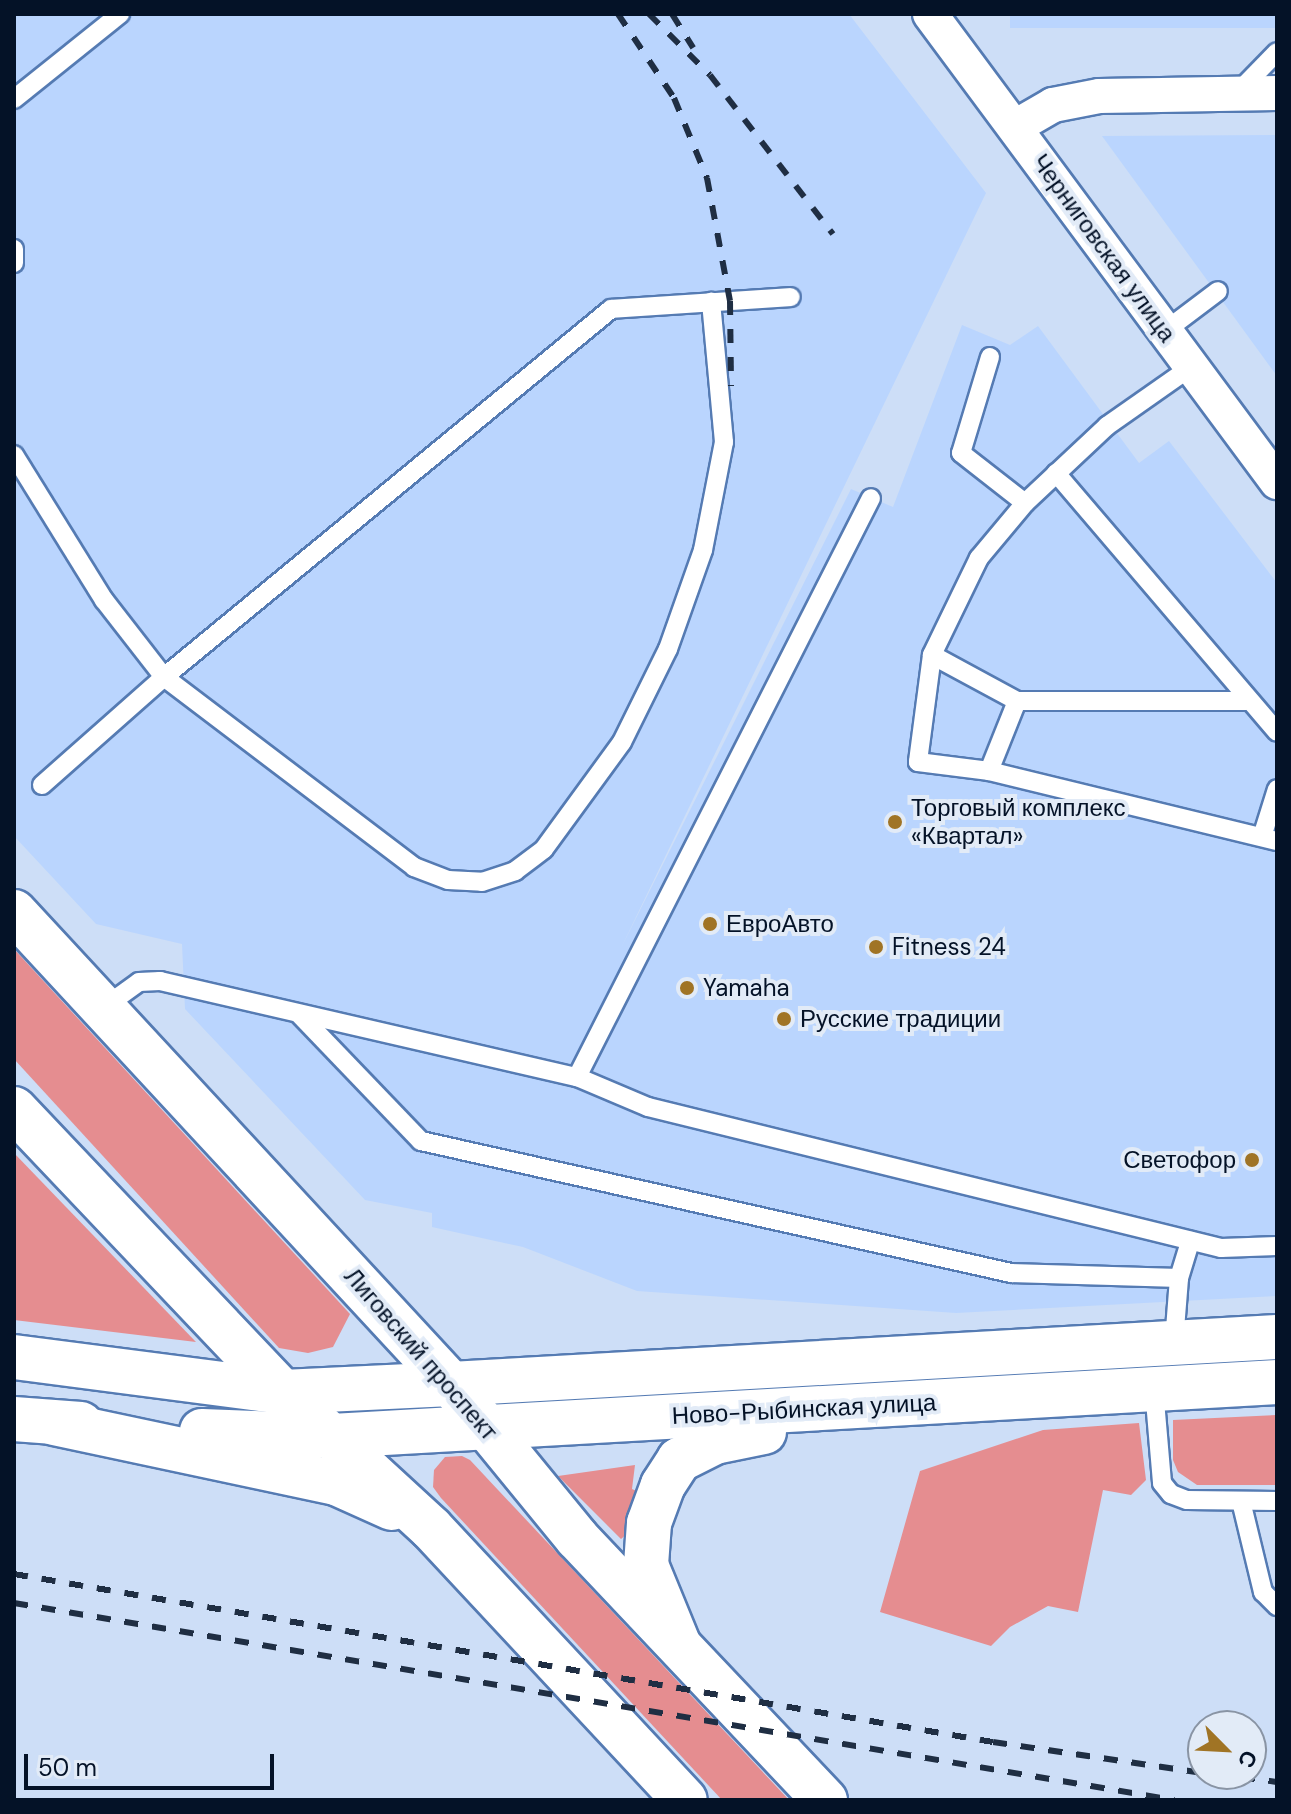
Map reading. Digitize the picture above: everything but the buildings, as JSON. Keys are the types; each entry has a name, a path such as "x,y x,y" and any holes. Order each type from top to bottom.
{"main road":[{"name":"Лиговский проспект","path":"14,912 451,1384 577,1538 825,1800"},
{"path":"14,1109 283,1392 431,1528 685,1800"},
{"name":"Ново-Рыбинская улица","path":"14,1357 283,1392 1277,1337"},
{"name":"Ново-Рыбинская улица","path":"34,1421 332,1436 1277,1382"},
{"path":"679,1645 646,1565 649,1523 663,1485 679,1460 715,1442 756,1435 814,1409"},
{"path":"34,1421 336,1483 431,1528"}],"street":[{"name":"Черниговская улица","path":"930,14 1277,482"},
{"path":"1015,127 1053,105 1099,96 1277,93"}],"lane":[{"path":"14,99 120,14"},
{"path":"1235,94 1277,52"},
{"path":"14,249 14,263"},
{"path":"1165,331 1218,291"},
{"path":"42,785 164,677 611,309 791,297"},
{"path":"14,455 104,600 164,677 414,867 448,880 482,882 515,871 544,849 622,742 668,649 703,550 724,442 711,302"},
{"path":"990,357 961,453 1025,503"},
{"path":"1191,367 1107,426 1025,503 979,558 932,655 918,762 989,771 1270,839 1277,789"},
{"path":"1056,473 1246,701 1277,732"},
{"path":"577,1077 871,498"},
{"path":"932,655 1017,701 1246,701"},
{"path":"989,771 1017,701"},
{"path":"103,1008 139,982 160,981 577,1077 648,1107 1190,1241 1221,1248 1277,1246"},
{"path":"299,1014 421,1141 1011,1273 1179,1278"},
{"path":"1174,1342 1179,1278 1190,1241"},
{"path":"1154,1389 1162,1483 1187,1500 1277,1501"},
{"path":"1241,1501 1263,1592 1277,1606"}],"shaded area":[{"path":"14,14 849,14 986,193 621,948 851,489 893,507 962,325 1010,345 1038,326 1139,463 1169,441 1277,583 1277,1296 956,1313 637,1291 523,1247 432,1227 432,1213 365,1200 185,1009 182,944 96,924 14,836"},
{"path":"1010,14 1277,14 1277,28 1010,28"},
{"path":"1277,135 1277,376 1102,136"},
{"path":"14,949 350,1314 333,1347 308,1353 279,1348 14,1059"},
{"path":"14,1153 196,1342 14,1320"},
{"path":"1277,1415 1277,1485 1197,1485 1178,1472 1173,1460 1173,1420"},
{"path":"1139,1423 1146,1480 1131,1495 1103,1490 1078,1612 1048,1606 1010,1627 991,1646 880,1612 920,1471 1043,1430"},
{"path":"462,1456 470,1460 789,1800 722,1800 441,1498 433,1487 434,1470 445,1457"},
{"path":"635,1465 632,1489 641,1493 628,1533 621,1539 558,1476"}],"railway":[{"path":"618,14 674,98 707,178 730,301 731,386"},
{"path":"649,14 710,75 833,234"},
{"path":"672,14 693,48"},
{"path":"14,1574 993,1742 1187,1771"},
{"path":"14,1603 1174,1800"},
{"path":"1267,1781 1277,1782"}],"place":[{"name":"Торговый комплекс «Квартал»","path":"895,822"},
{"name":"ЕвроАвто","path":"710,924"},
{"name":"Fitness 24","path":"876,947"},
{"name":"Yamaha","path":"687,988"},
{"name":"Русские традиции","path":"784,1019"},
{"name":"Светофор","path":"1252,1160"}]}
